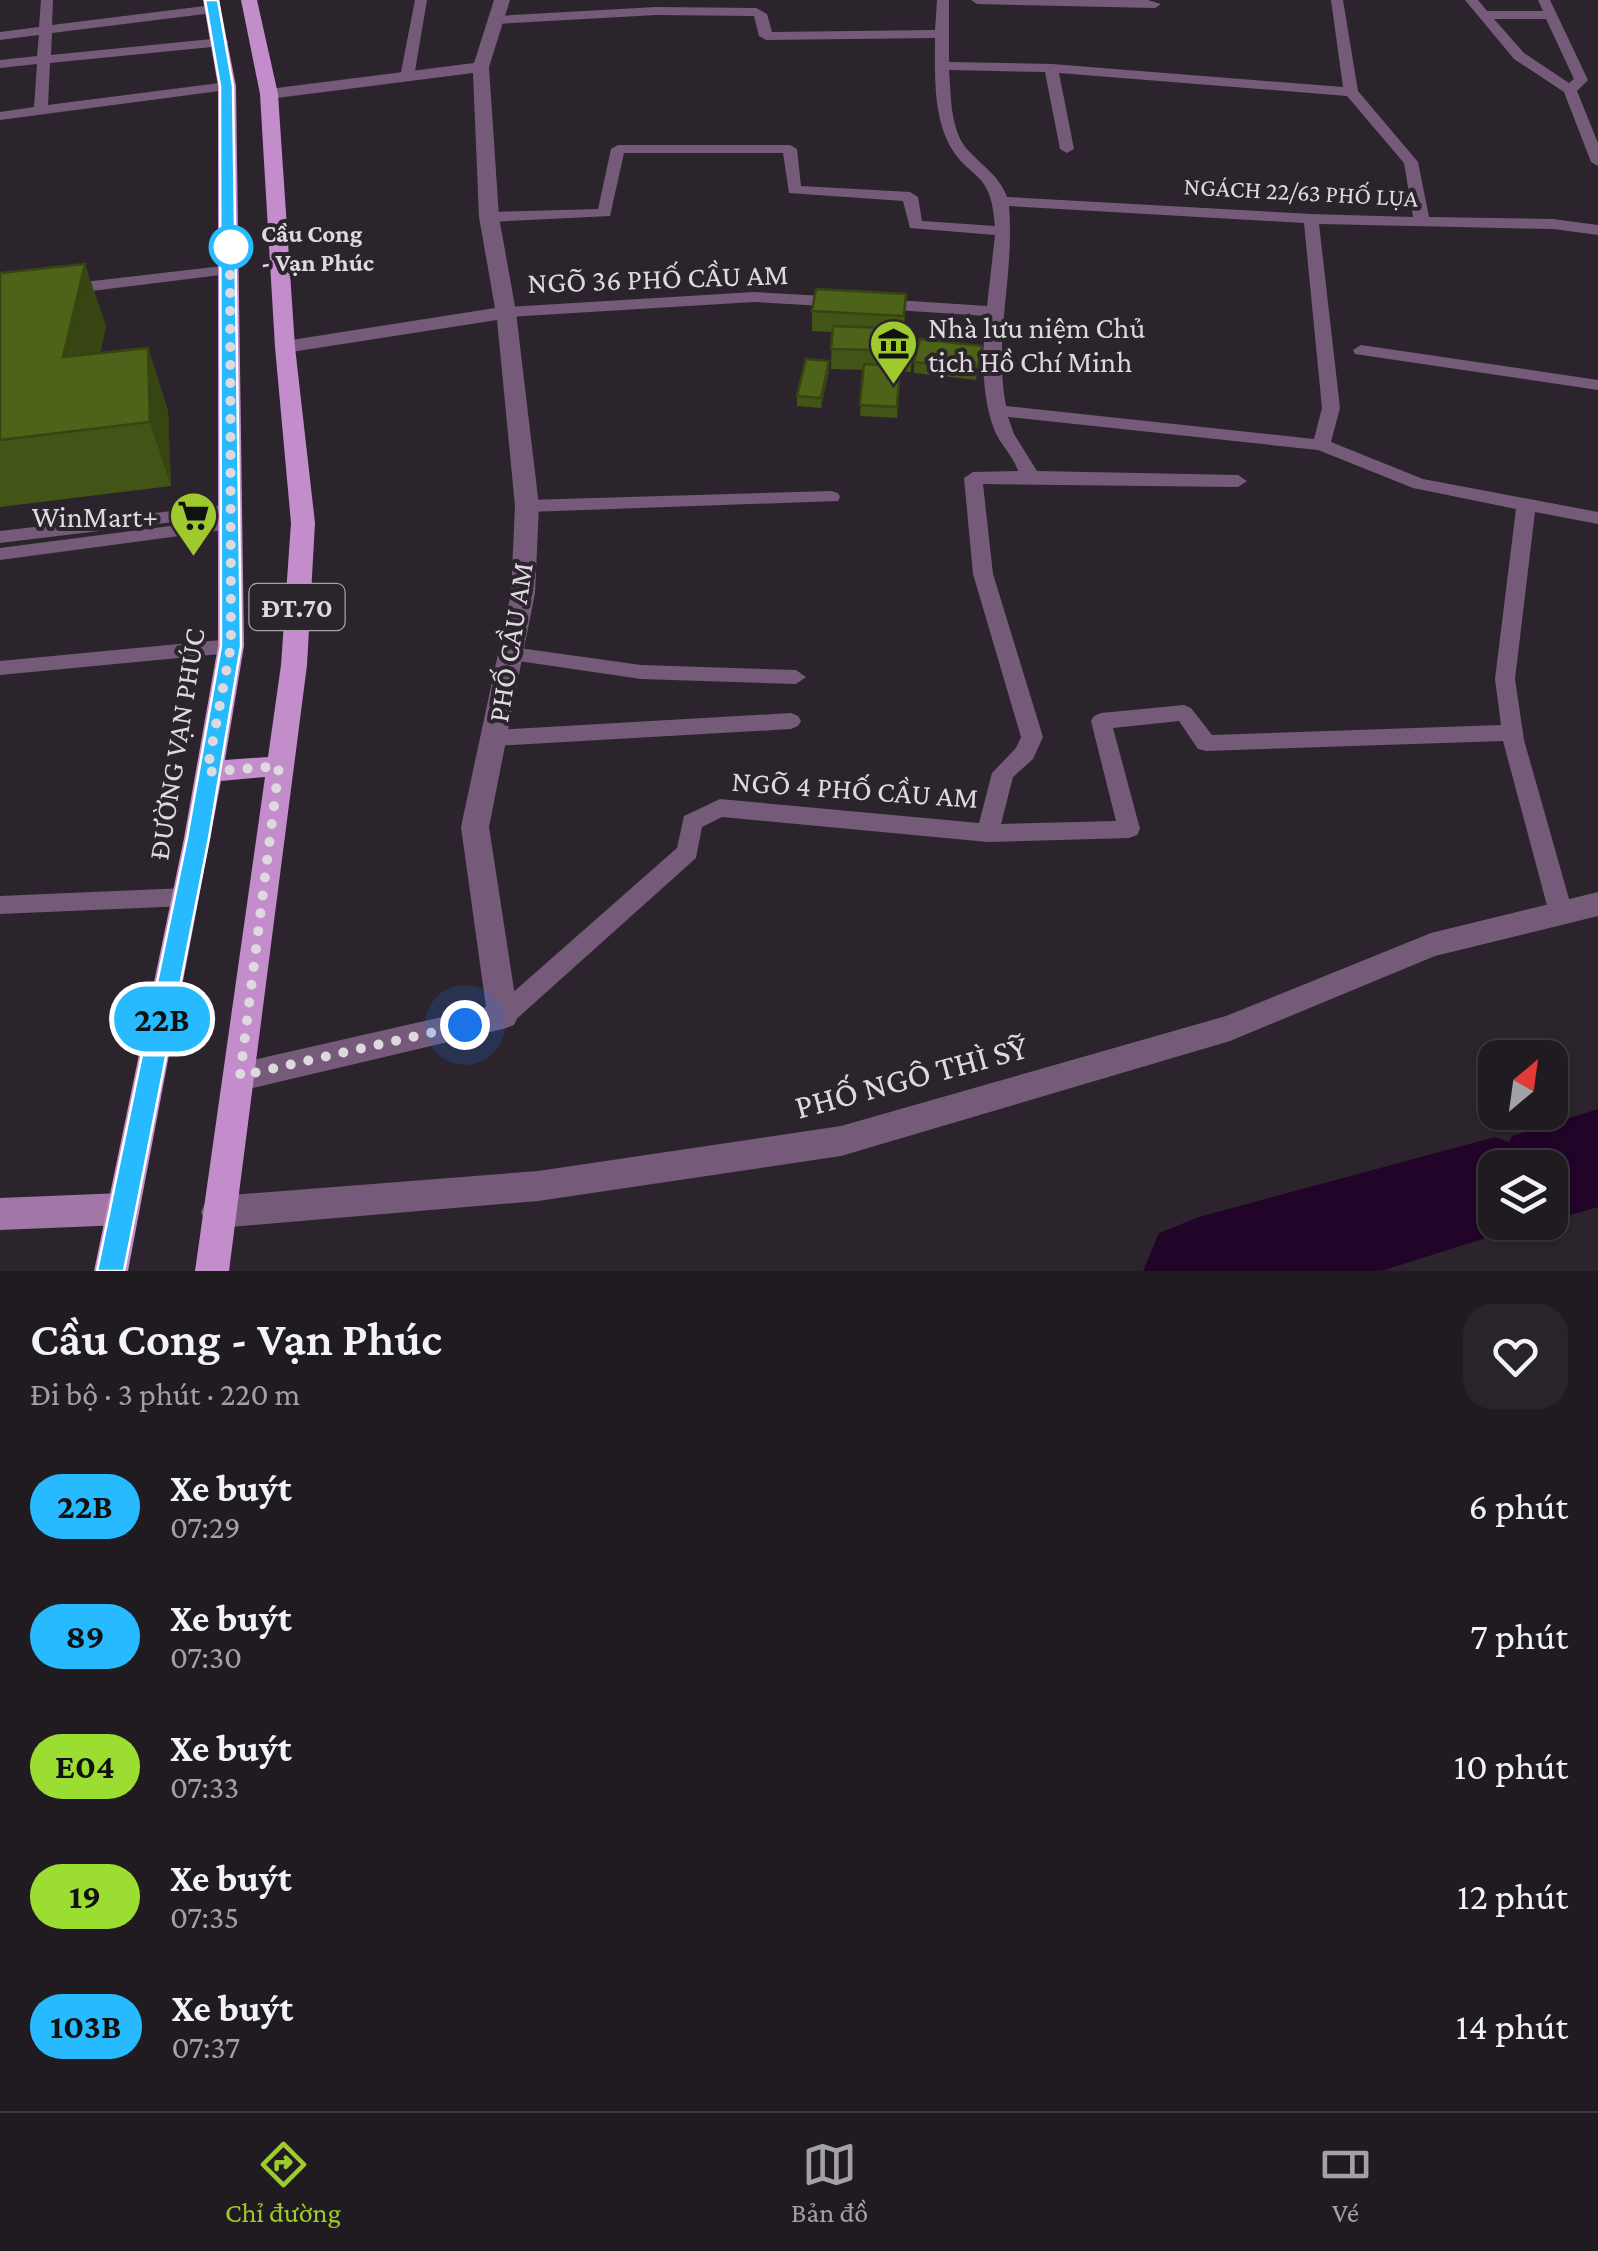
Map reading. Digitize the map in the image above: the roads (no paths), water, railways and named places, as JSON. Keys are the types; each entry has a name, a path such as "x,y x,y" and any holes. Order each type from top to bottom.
{"main road":[{"path":"212,5 250,1"},
{"name":"ĐT.70","path":"213,1259 294,665 303,523 285,347 269,94 250,1"},
{"name":"ĐƯỜNG VẠN PHÚC","path":"112,1262 186,897 231,646 231,270 226,86 222,42 212,5"},
{"path":"207,772 279,766"}],"street":[{"name":"PHỐ CẦU AM","path":"502,0 481,68 488,217 497,314 527,506 523,593 475,827 502,1016"},
{"path":"269,94 481,68"},
{"path":"285,347 497,314"},
{"name":"PHỐ NGÔ THÌ SỸ","path":"218,1212 538,1186 841,1140 1230,1028 1431,945 1598,904"},
{"path":"240,1076 502,1016"},
{"path":"0,1214 122,1209"}],"lane":[{"path":"41,111 46,0"},
{"path":"407,76 420,0"},
{"path":"943,0 940,34 951,136 986,171 1001,201 992,310 994,388 1007,438 1024,454 1030,477 1238,482"},
{"path":"977,0 1155,4"},
{"path":"1337,0 1352,92 1411,162 1422,223"},
{"path":"1471,0 1519,56 1570,90 1598,162"},
{"path":"1544,0 1581,80 1570,90"},
{"path":"0,36 212,5"},
{"path":"496,20 656,11 756,12 761,14 766,36 940,34"},
{"path":"1484,15 1552,15"},
{"path":"0,64 222,42"},
{"path":"945,66 1352,92"},
{"path":"1052,71 1067,148"},
{"path":"0,116 226,86"},
{"path":"1570,90 1598,86"},
{"path":"488,217 604,213 618,149 790,149 794,190 911,197 915,225 1000,232"},
{"name":"NGÁCH 22/63 PHỐ LỤA","path":"1001,201 1311,220 1553,224 1598,230"},
{"path":"1311,220 1331,408 1321,445"},
{"path":"54,290 231,270"},
{"name":"NGÕ 36 PHỐ CẦU AM","path":"497,314 754,297 992,310"},
{"path":"1362,350 1598,384"},
{"path":"1001,410 1321,445 1418,484 1598,518"},
{"name":"NGÕ 4 PHỐ CẦU AM","path":"502,1016 688,852 692,822 720,808 988,833 1003,773 1029,748 1032,737 983,574 973,478 1030,477"},
{"path":"527,506 832,497"},
{"path":"1526,506 1505,679 1512,733 1561,913"},
{"path":"0,538 232,517"},
{"path":"0,554 232,517"},
{"path":"0,668 231,646"},
{"path":"512,654 641,672 796,677"},
{"path":"988,833 1128,829 1101,722 1184,713 1206,742 1512,733"},
{"path":"493,738 792,721"},
{"path":"0,905 186,897"}],"waterway":[{"path":"1568,1166 1598,1158"},
{"path":"1199,1271 1478,1192"}],"place":[{"name":"Cầu Cong - Vạn Phúc","path":"231,247"},
{"name":"Nhà lưu niệm Chủ tịch Hồ Chí Minh","path":"893,386"},
{"name":"WinMart+","path":"193,558"}]}
